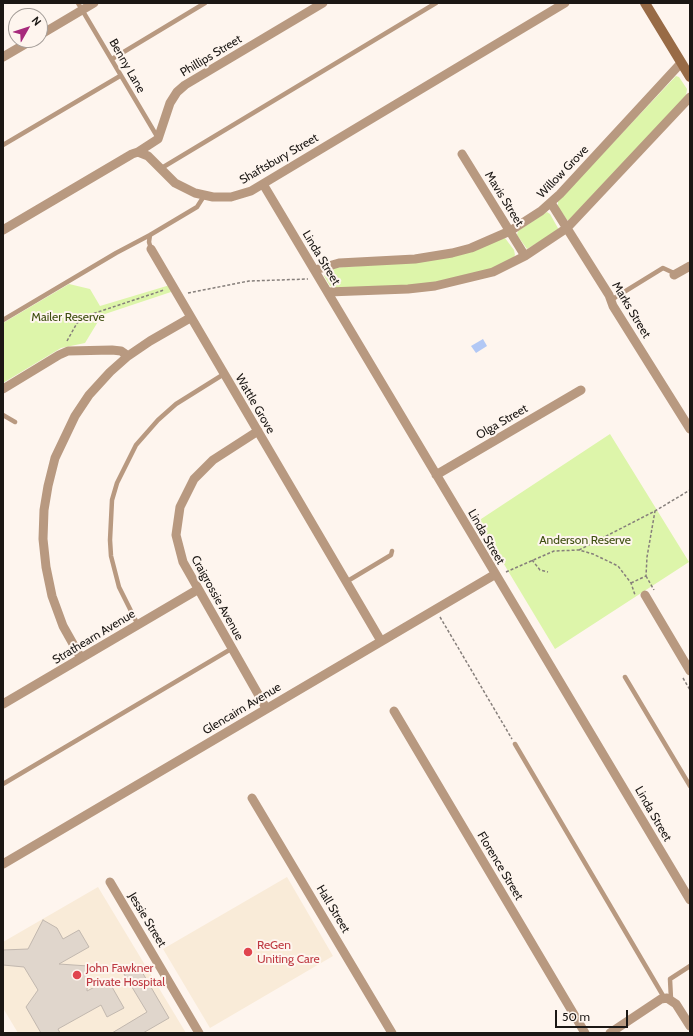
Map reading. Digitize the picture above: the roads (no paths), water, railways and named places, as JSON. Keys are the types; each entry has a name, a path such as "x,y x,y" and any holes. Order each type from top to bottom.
{"street":[{"path":"48,29 81,6 94,3"},
{"name":"Phillips Street","path":"158,139 170,103 177,92 185,84 323,3"},
{"name":"Shaftsbury Street","path":"138,152 148,156 175,183 184,189 204,196 231,197 251,191 565,3"},
{"path":"645,3 690,77"},
{"path":"3,57 18,48"},
{"name":"Willow Grove","path":"316,273 339,263 415,259 452,253 484,243 510,231 551,203 681,63"},
{"path":"328,292 408,289 435,286 492,272 525,256 567,228 690,97"},
{"path":"3,230 158,139"},
{"name":"Mavis Street","path":"462,154 525,256"},
{"name":"Linda Street","path":"263,184 494,575 690,900"},
{"name":"Marks Street","path":"551,203 690,429"},
{"name":"Wattle Grove","path":"151,249 190,318 381,641"},
{"path":"675,275 690,266"},
{"path":"81,658 63,626 52,596 46,567 43,539 48,486 55,458 75,416 89,395 110,372 128,356 150,341 190,318"},
{"path":"3,389 68,351 112,350 121,351 128,356"},
{"name":"Olga Street","path":"436,475 581,390"},
{"name":"Craigrossie Avenue","path":"258,432 219,456 204,468 194,479 180,507 177,520 178,549 183,562 197,590 266,708"},
{"name":"Glencairn Avenue","path":"3,864 494,575"},
{"name":"Strathearn Avenue","path":"3,704 197,590"},
{"path":"645,594 690,671"},
{"name":"Florence Street","path":"394,711 585,1033"},
{"name":"Hall Street","path":"252,798 392,1033"},
{"name":"Jessie Street","path":"110,882 200,1033"},
{"path":"610,1033 668,999 690,1026"}],"lane":[{"path":"112,59 205,3"},
{"path":"160,168 436,3"},
{"name":"Benny Lane","path":"81,6 112,59 120,76 158,139"},
{"path":"3,145 120,76"},
{"path":"3,320 116,252 150,235 197,207 204,196"},
{"name":"Wattle Grove","path":"150,235 149,242 151,249"},
{"path":"611,300 663,268 675,275"},
{"path":"138,625 118,587 111,556 110,540 112,500 117,483 133,450 154,423 176,404 224,374"},
{"path":"3,415 15,422"},
{"path":"346,582 391,555 392,551"},
{"path":"3,784 232,649"},
{"path":"625,677 690,786"},
{"path":"515,744 668,999"},
{"path":"668,999 670,979 690,966"}],"water":[{"path":"483,339 487,346 476,353 471,346"}],"place":[{"name":"ReGen Uniting Care","path":"248,952"},
{"name":"John Fawkner Private Hospital","path":"77,975"}],"park label":[{"name":"Mailer Reserve","path":"68,317"},
{"name":"Anderson Reserve","path":"585,540"}]}
